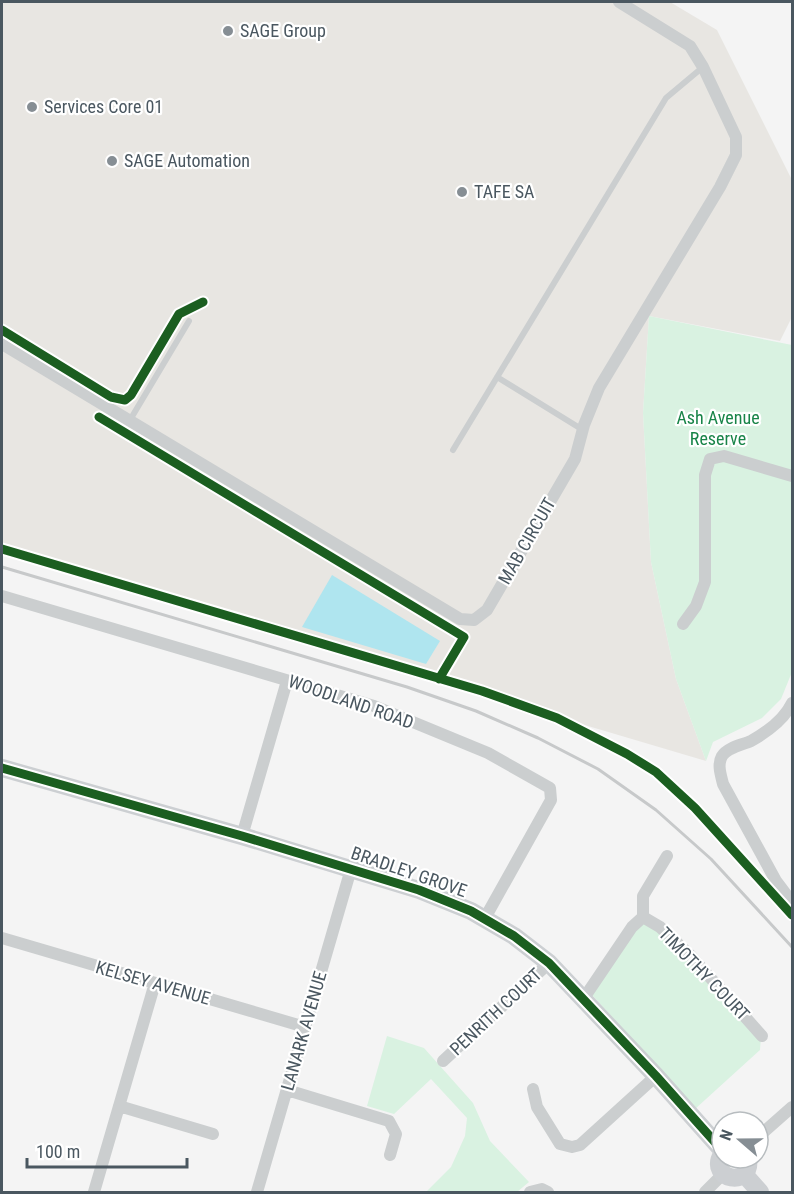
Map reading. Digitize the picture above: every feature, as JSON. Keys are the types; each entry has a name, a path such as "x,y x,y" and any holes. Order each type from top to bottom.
{"street":[{"name":"MAB CIRCUIT","path":"2,344 460,619 474,620 487,610 575,459 591,406 599,388 720,187 736,155 736,137 703,67 690,46 619,2"},
{"path":"683,624 696,606 705,582 705,475 710,459 724,456 792,476"},
{"name":"WOODLAND ROAD","path":"2,596 374,706 488,753 550,788 551,800 485,918"},
{"path":"242,836 287,681"},
{"path":"792,703 774,726 722,756 719,769 723,784 776,881 792,902"},
{"name":"BRADLEY GROVE","path":"2,768 242,836 419,890 485,918 514,936 549,963 656,1076 710,1138"},
{"name":"TIMOTHY COURT","path":"584,998 632,927 643,917 643,896 667,856"},
{"name":"LANARK AVENUE","path":"257,1192 351,869"},
{"name":"TIMOTHY COURT","path":"643,917 660,927 691,956 762,1036"},
{"name":"KELSEY AVENUE","path":"2,940 305,1027"},
{"name":"PENRITH COURT","path":"443,1061 549,963"},
{"path":"94,1192 155,984"},
{"path":"533,1089 537,1107 560,1143 572,1147 580,1145 656,1076"},
{"path":"287,1090 389,1121 396,1134 390,1155"},
{"path":"119,1106 213,1134"},
{"path":"770,1126 792,1107"},
{"path":"721,1170 723,1174 735,1178 742,1170"},
{"path":"748,1170 760,1192"},
{"path":"705,1192 723,1174"}],"lane":[{"path":"453,450 666,98 703,67"},
{"path":"130,420 189,321"},
{"path":"497,377 583,430"}],"shaded area":[{"path":"2,2 670,2 717,30 792,180 792,317 780,341 649,316 643,413 651,562 676,679 706,761 2,552"}],"green space":[{"name":"Ash Avenue Reserve","path":"649,316 792,345 792,672 781,699 762,718 713,742 706,761 676,679 651,562 643,413"},
{"path":"643,920 659,929 761,1037 760,1050 695,1109 592,995"},
{"path":"387,1036 424,1048 473,1103 490,1141 529,1182 517,1192 427,1191 451,1167 465,1136 467,1118 431,1079 394,1114 367,1106"}],"water":[{"path":"332,575 440,641 426,664 302,627"}],"railway":[{"path":"2,567 407,687 476,711 538,738 598,769 656,810 711,859 792,947"}],"cycle path":[{"path":"2,330 111,397 125,400 131,395 179,314 203,302"},
{"path":"99,417 464,637 439,679"},
{"path":"2,549 482,691 557,718 627,754 656,772 695,808 792,915"},
{"path":"2,768 242,836 419,890 471,911 514,936 549,963 710,1137"}],"place":[{"name":"SAGE Group","path":"228,31"},
{"name":"Services Core 01","path":"32,107"},
{"name":"SAGE Automation","path":"112,161"},
{"name":"TAFE SA","path":"462,192"}]}
